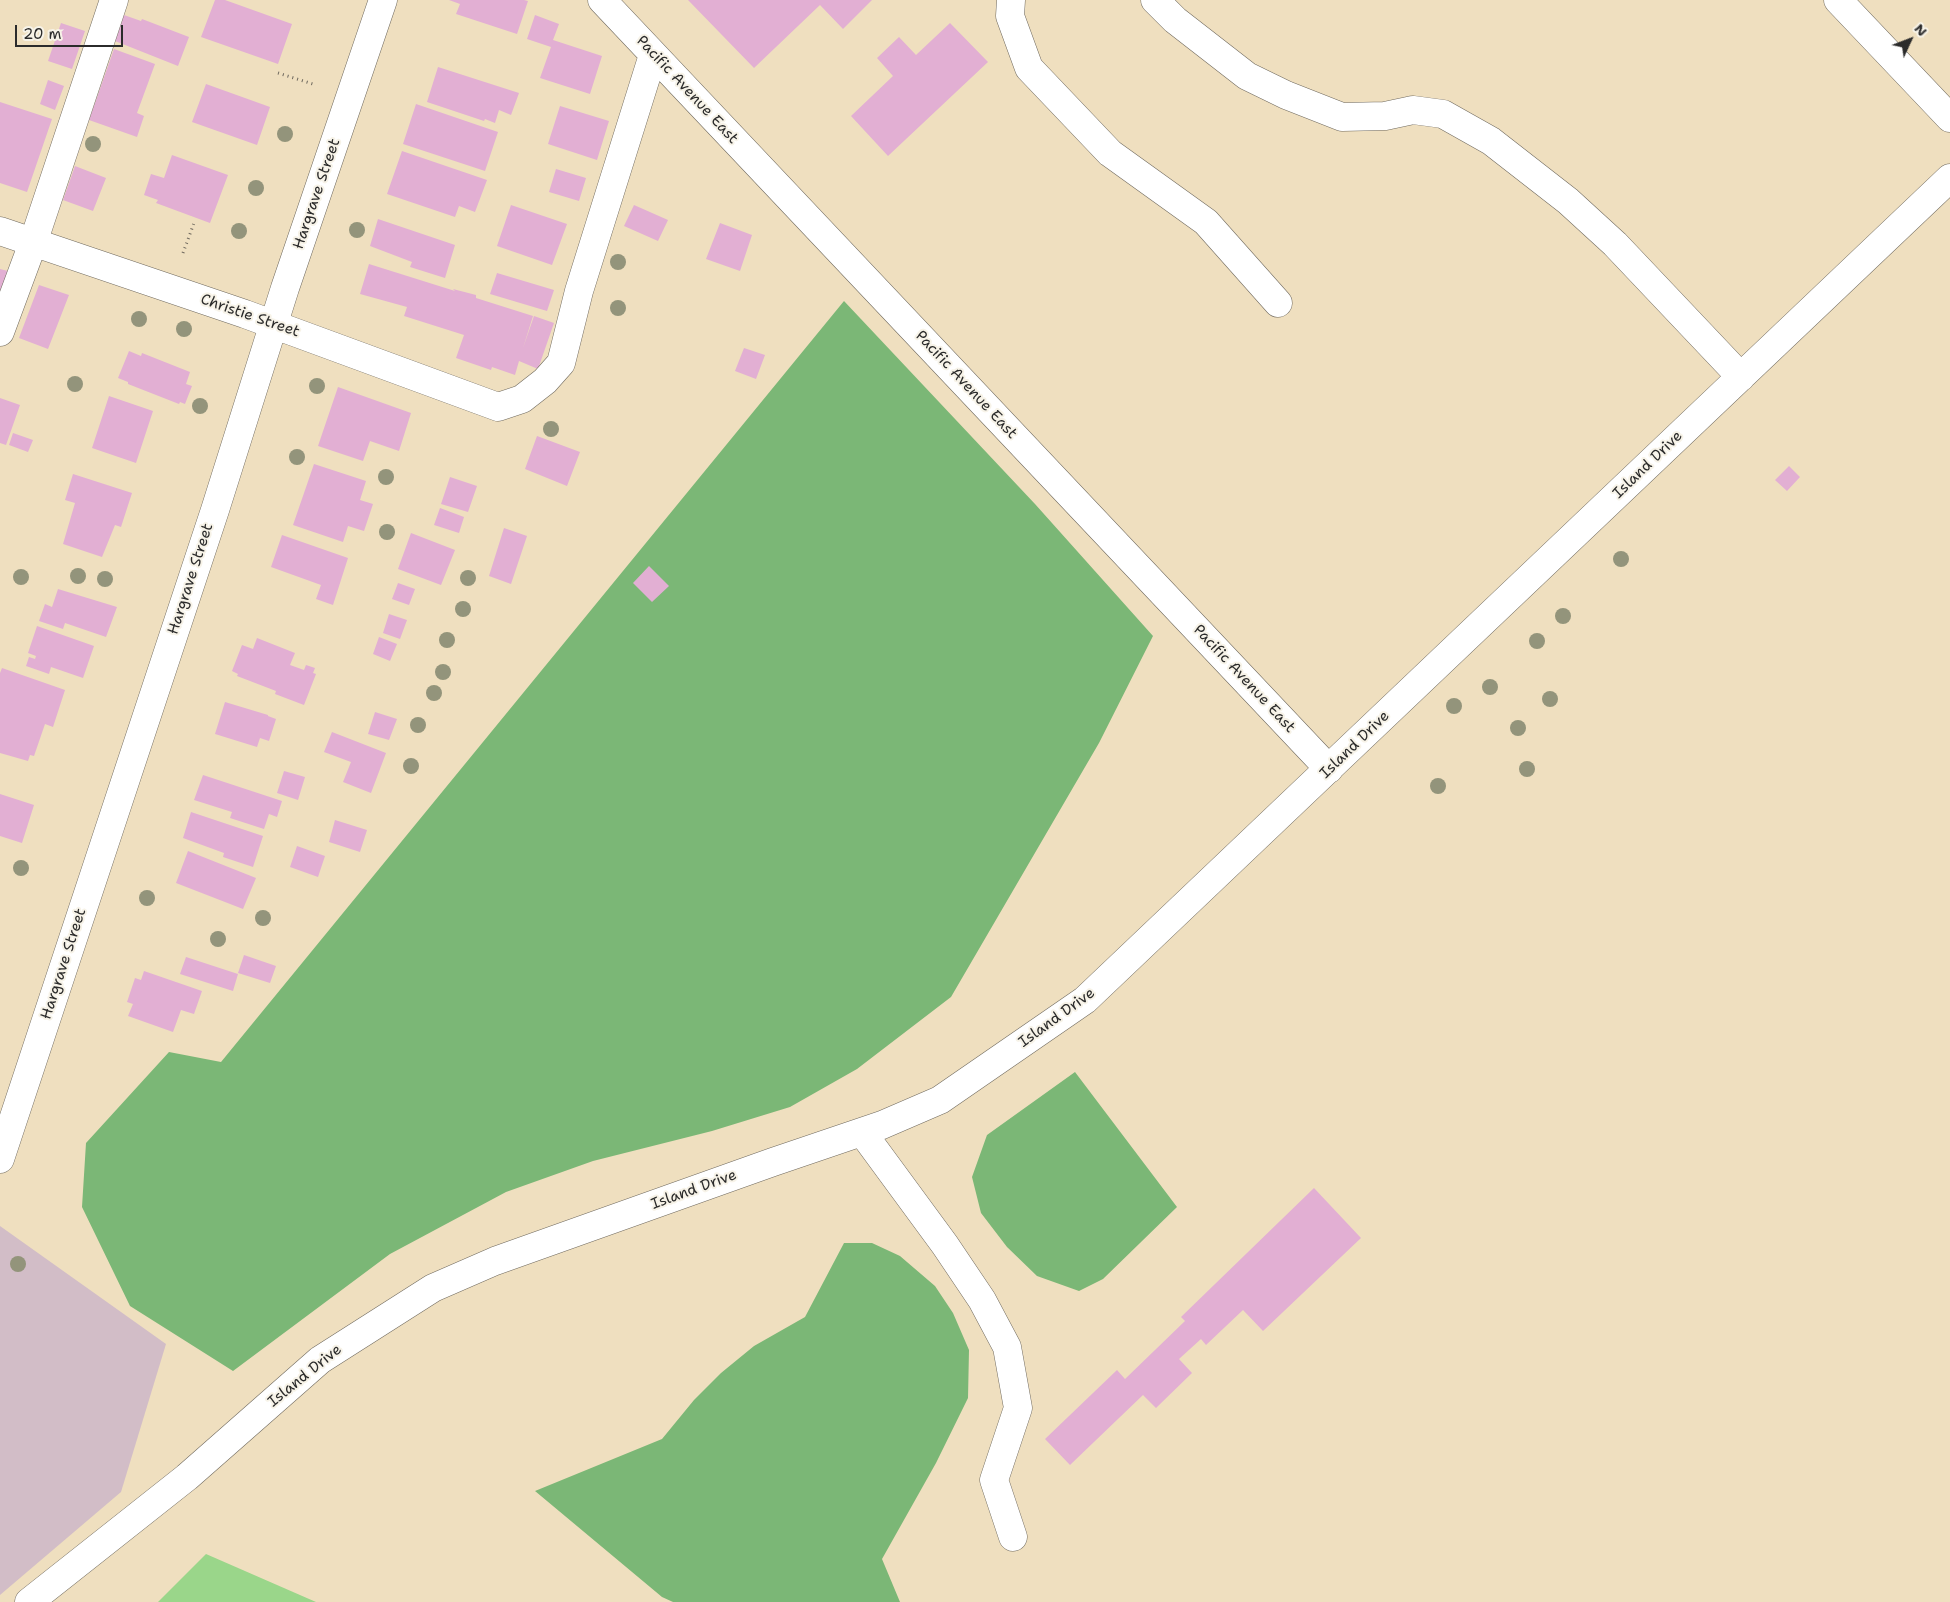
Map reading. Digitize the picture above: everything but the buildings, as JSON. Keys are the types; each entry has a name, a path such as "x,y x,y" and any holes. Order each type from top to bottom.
{"street":[{"path":"0,332 33,243 114,0"},
{"name":"Hargrave Street","path":"0,1159 288,280 383,0"},
{"name":"Pacific Avenue East","path":"602,0 1330,769"},
{"path":"1011,0 1010,16 1029,68 1110,153 1206,222 1278,303"},
{"path":"1155,0 1175,20 1247,76 1286,95 1342,117 1385,116 1413,110 1443,114 1492,140 1568,201 1615,244 1741,377"},
{"path":"1838,0 1950,118"},
{"name":"Christie Street","path":"0,231 274,324 498,408 522,399 545,381 561,363 579,292 653,55"},
{"name":"Island Drive","path":"29,1602 187,1477 320,1360 432,1288 495,1261 862,1132 940,1100 1085,1000 1950,178"},
{"path":"862,1132 945,1245 982,1300 1007,1347 1018,1408 994,1480 1013,1537"}],"path":[{"path":"278,73 316,86"},
{"path":"184,253 194,223"}],"shaded area":[{"path":"0,1226 166,1344 121,1492 0,1595"}],"green space":[{"path":"844,301 1035,504 1153,636 1099,743 951,997 857,1069 790,1107 712,1131 593,1161 506,1192 390,1254 233,1371 130,1306 82,1207 86,1143 169,1052 221,1062"},
{"path":"1075,1072 1177,1207 1103,1279 1079,1291 1037,1276 1007,1247 981,1213 972,1177 987,1135"},
{"path":"844,1243 872,1243 900,1256 935,1286 953,1313 969,1350 968,1398 936,1463 882,1559 900,1602 673,1602 662,1597 535,1491 662,1439 694,1400 721,1373 754,1346 805,1317"},
{"path":"206,1554 316,1602 158,1602"}]}
